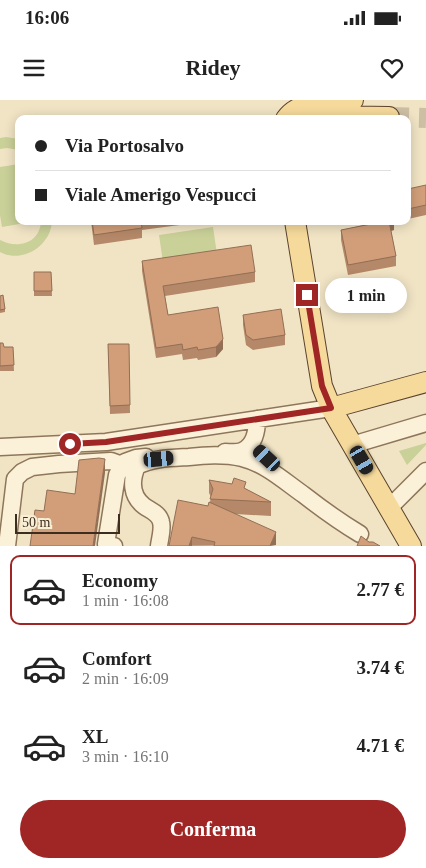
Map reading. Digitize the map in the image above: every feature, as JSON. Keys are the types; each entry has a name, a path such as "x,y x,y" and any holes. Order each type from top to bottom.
{"main road":[{"path":"288,115 301,106 315,102 353,100"},
{"path":"296,225 322,386 331,408 411,546"},
{"path":"331,408 426,382"}],"street":[{"path":"0,446 106,442 331,408"},
{"path":"243,458 249,454 254,442 257,419"},
{"path":"352,445 426,423"},
{"path":"114,546 106,544 117,475 125,462 136,458 158,455 207,451 235,452 243,450 254,442"},
{"path":"254,442 257,450 357,540 372,546"},
{"path":"159,546 161,519 155,512 145,507 134,494 134,473 137,466 159,459 207,455 243,458 273,472 340,523 357,540"},
{"path":"7,546 15,479 22,472 32,467 59,464 111,462 122,465"},
{"path":"389,508 426,471"}],"green space":[{"path":"0,138 15,138 15,149 0,149"},
{"path":"15,165 15,225 2,227 0,215 0,167"},
{"path":"40,225 51,225 47,238 34,250 17,256 0,252 0,240 7,243 20,244 32,239 40,229"},
{"path":"213,227 217,254 163,262 159,235"},
{"path":"426,443 426,445 407,465 399,451"}],"building":[{"path":"426,185 426,205 411,208 411,188"},
{"path":"93,225 142,225 142,228 94,235"},
{"path":"366,225 390,225 396,256 348,265 341,230"},
{"path":"251,245 255,272 163,286 168,315 218,307 223,339 216,347 198,350 197,347 183,350 182,344 156,348 142,261"},
{"path":"34,272 51,272 52,291 34,291"},
{"path":"3,295 5,309 0,310 0,296"},
{"path":"281,309 285,335 253,340 246,335 243,315"},
{"path":"0,343 3,343 4,347 13,347 14,365 0,366"},
{"path":"108,344 129,344 130,405 110,406"},
{"path":"105,459 93,546 30,546 35,510 44,511 47,490 75,494 79,460"},
{"path":"234,478 246,482 244,488 271,502 210,499 213,489 209,480 232,484"},
{"path":"178,500 208,506 209,502 276,532 270,546 214,546 215,542 192,537 189,546 169,546"},
{"path":"361,536 369,542 380,546 357,546"}],"tunnel":[{"path":"411,118 426,118"}],"route":[{"path":"70,444 106,442 331,408 322,386 307,295"}]}
